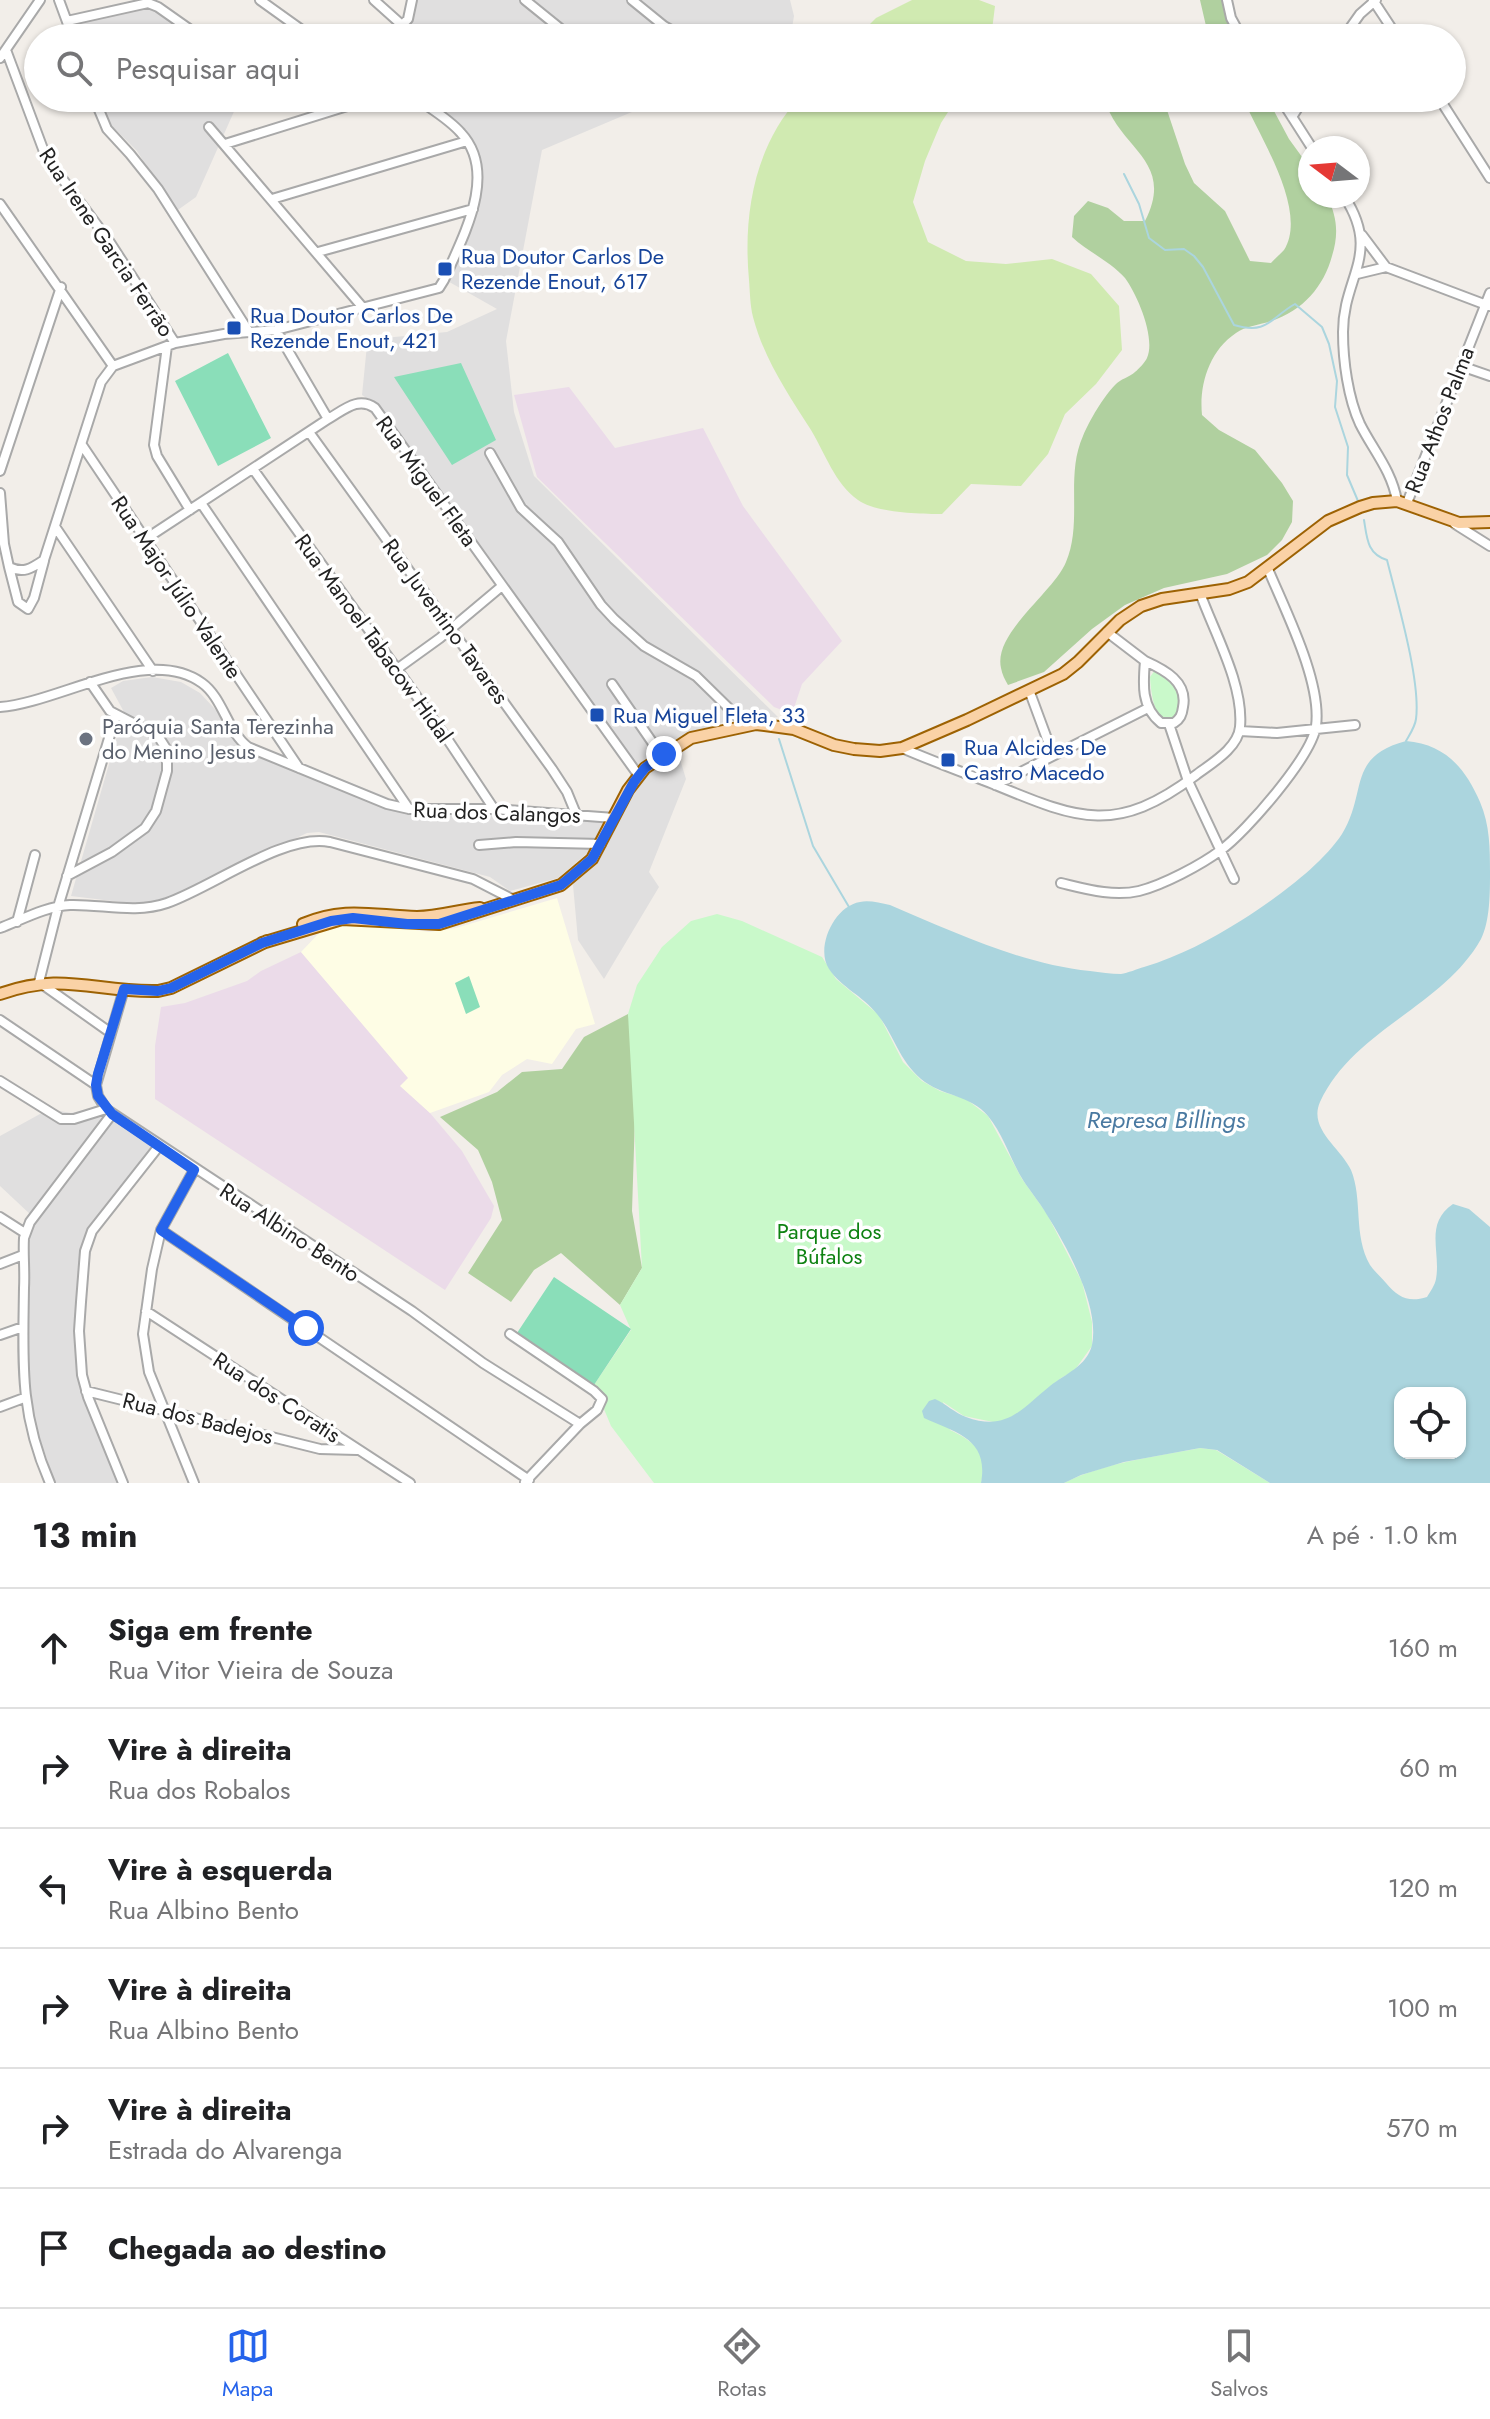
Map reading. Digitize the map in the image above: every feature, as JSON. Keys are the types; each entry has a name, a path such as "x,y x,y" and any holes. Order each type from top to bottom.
{"main road":[{"path":"0,994 39,982 158,991 171,988 262,943 342,919 439,924 466,917 572,879 592,859 639,776 661,755 691,738 747,726 776,725 854,749 880,751 902,748 1063,674 1120,620 1141,606 1229,589 1248,582 1328,521 1373,503 1402,502 1448,519 1472,524 1490,522"}],"street":[{"path":"3,54 40,0"},
{"path":"59,0 68,24"},
{"path":"260,0 293,24"},
{"path":"374,0 401,24"},
{"path":"404,24 412,0"},
{"path":"525,0 555,24"},
{"path":"632,0 662,24"},
{"path":"1227,0 1234,24"},
{"path":"1352,24 1375,0 1390,24"},
{"path":"67,21 148,3 182,24"},
{"name":"Rua Irene Garcia Ferrão","path":"3,54 24,104"},
{"name":"Rua Irene Garcia Ferrão","path":"27,112 46,157 109,241 171,344"},
{"path":"100,112 107,129 158,189 249,332"},
{"path":"225,144 328,112"},
{"path":"0,493 9,567 18,602 28,609 101,382 113,366 171,344 276,330 439,288 473,209 478,182 467,141 459,130 435,112"},
{"path":"1289,112 1304,136"},
{"path":"1292,117 1295,112"},
{"path":"1448,112 1490,178"},
{"path":"209,127 364,309"},
{"path":"272,199 467,141"},
{"path":"0,204 61,287 113,366"},
{"path":"1352,208 1362,234 1386,267 1488,306"},
{"path":"318,252 473,209"},
{"path":"1362,234 1357,274 1345,311 1343,331 1352,398 1359,421 1392,478 1402,502"},
{"path":"1357,274 1386,267"},
{"path":"0,479 0,471 61,287"},
{"name":"Rua Athos Palma","path":"1402,502 1488,306 1490,293"},
{"path":"276,330 328,419"},
{"path":"171,344 154,438 155,451 190,510"},
{"path":"1461,366 1490,376"},
{"name":"Rua Miguel Fleta","path":"144,540 328,419 356,403 366,402 375,408 639,776"},
{"name":"Rua Juventino Tavares","path":"309,432 557,776 576,814"},
{"name":"Rua Major Júlio Valente","path":"82,445 300,769"},
{"path":"490,453 521,508 558,542 601,605 644,646 696,676 747,726"},
{"name":"Rua Manoel Tabacow Hidal","path":"253,469 494,809"},
{"path":"201,503 409,809"},
{"path":"1448,519 1490,546"},
{"path":"56,528 153,671"},
{"path":"9,567 25,570 44,560"},
{"path":"1061,883 1116,893 1140,891 1159,884 1220,851 1249,825 1295,767 1316,729 1317,709 1304,656 1268,569"},
{"path":"397,669 502,586"},
{"path":"902,748 1045,806 1089,817 1124,813 1188,781 1228,749 1240,731 1236,690 1200,593"},
{"path":"1107,632 1171,676 1181,688 1184,705 1177,721 1161,723 1148,708 1144,690 1145,661"},
{"name":"Rua dos Calangos","path":"0,707 37,701 107,676 153,671 180,673 199,680 207,687 243,743 255,751 387,804 409,809 494,809 614,818"},
{"path":"67,876 135,837 156,811 167,771 167,750 158,736 116,715 103,703 90,682"},
{"path":"612,684 661,755"},
{"path":"1029,690 1053,755"},
{"path":"995,785 1148,708"},
{"path":"111,1033 39,982 58,907 116,715"},
{"path":"1169,724 1188,781 1234,879"},
{"path":"1240,731 1277,733 1355,725"},
{"path":"0,928 58,907 151,908 184,896 274,851 310,839 473,879 514,900"},
{"path":"479,845 516,842 601,844"},
{"path":"17,922 35,855"},
{"path":"109,1112 98,1096 96,1085 124,989"},
{"path":"0,1020 96,1085"},
{"path":"0,1081 61,1119 109,1112"},
{"path":"50,1483 39,1457 24,1398 25,1233 109,1112"},
{"name":"Rua Albino Bento","path":"109,1112 580,1424"},
{"path":"123,1483 86,1391 80,1359 79,1331 87,1241 159,1146"},
{"path":"194,1170 161,1230 143,1334 145,1356 163,1409 194,1483"},
{"path":"0,1217 25,1233"},
{"path":"161,1230 527,1481 599,1407 601,1396 510,1334"},
{"path":"0,1264 23,1255"},
{"name":"Rua dos Coratis","path":"146,1311 409,1483"},
{"path":"0,1335 23,1327"},
{"name":"Rua dos Badejos","path":"86,1391 320,1449 358,1450"},
{"path":"0,1407 24,1398"}],"shaded area":[{"path":"150,0 186,24 71,24 69,19"},
{"path":"410,0 790,0 794,16 793,24 402,24"},
{"path":"102,112 234,112 196,197 175,212 137,151 104,118"},
{"path":"440,112 632,112 542,150 506,341 514,412 534,476 778,717 724,722 667,742 679,756 686,779 649,872 659,887 604,979 578,940 573,885 591,850 558,878 510,891 490,877 319,832 307,833 166,899 137,904 71,896 124,712 111,688 123,681 152,677 181,682 200,693 244,740 399,802 613,812 638,768 375,404 362,395 367,345 384,338 447,332 497,309 444,279 476,193 478,179 468,134"},
{"path":"569,387 615,448 703,428 743,506 842,641 802,684 792,714 774,707 537,477 514,395"},
{"path":"557,898 595,1024 576,1029 552,1064 527,1059 502,1075 489,1092 430,1113 400,1086 408,1078 301,952 333,923 360,922 429,932 456,928"},
{"path":"301,952 409,1078 401,1086 430,1113 462,1151 494,1206 491,1218 445,1290 155,1099 155,1046 161,1007 185,1003 247,981"},
{"path":"108,1105 158,1139 86,1235 77,1331 80,1377 126,1483 55,1483 27,1400 28,1240 31,1215 0,1186 0,1136 49,1109 71,1113"}],"green space":[{"path":"912,0 979,0 995,6 993,24 870,24"},
{"path":"1200,0 1228,0 1237,24 1206,24"},
{"path":"788,112 948,112 925,161 913,202 928,242 966,261 1006,264 1052,259 1091,274 1119,306 1122,350 1096,384 1065,414 1048,454 1021,486 971,484 942,514 922,514 866,504 850,493 837,477 763,347 752,312 748,256 750,207 762,160"},
{"path":"1109,112 1168,112 1194,183 1225,211 1250,261 1271,263 1284,250 1290,234 1290,215 1278,173 1250,112 1275,112 1298,151 1298,208 1332,208 1336,240 1318,287 1293,311 1244,329 1227,340 1213,359 1202,392 1202,415 1219,430 1255,450 1282,483 1293,501 1292,522 1282,540 1267,555 1227,574 1164,588 1125,605 1092,629 1044,672 1008,685 1001,668 1006,641 1059,574 1071,547 1075,467 1083,436 1106,396 1117,383 1140,367 1149,349 1144,316 1125,278 1072,237 1074,216 1088,201 1108,208 1124,221 1145,221 1153,200 1154,183 1142,156"},
{"path":"228,353 271,438 218,466 175,381"},
{"path":"461,363 496,440 452,465 394,377"},
{"path":"1155,670 1177,692 1179,705 1171,722 1161,718 1153,701 1150,677"},
{"name":"Parque dos Búfalos","path":"717,914 742,921 822,957 836,979 879,1015 903,1062 922,1081 940,1091 966,1099 988,1116 1022,1179 1047,1214 1082,1282 1092,1322 1092,1346 1074,1371 1061,1378 1016,1416 998,1423 964,1416 943,1402 950,1430 967,1439 978,1450 983,1464 981,1483 654,1483 611,1426 594,1385 631,1330 620,1305 642,1268 628,1014 637,985 662,947 691,921"},
{"path":"469,976 480,1007 466,1014 455,983"},
{"path":"628,1014 637,1054 632,1211 642,1268 620,1305 561,1253 534,1270 511,1302 468,1273 502,1220 492,1182 478,1150 440,1117 497,1092 522,1072 562,1069 584,1037"},
{"path":"554,1277 631,1329 594,1385 517,1333"},
{"path":"1200,1448 1216,1450 1270,1483 1064,1483 1113,1465"}],"water":[{"name":"Represa Billings","path":"1406,741 1442,752 1460,768 1480,802 1488,828 1488,915 1481,939 1465,963 1445,983 1354,1055 1335,1077 1320,1102 1318,1121 1355,1181 1362,1242 1370,1265 1399,1295 1420,1299 1427,1297 1431,1291 1437,1269 1436,1229 1444,1212 1453,1204 1469,1209 1490,1227 1490,1483 1270,1483 1217,1450 1200,1448 1124,1462 1064,1483 981,1483 980,1456 975,1447 959,1434 924,1418 922,1411 929,1401 935,1399 962,1415 980,1421 1003,1420 1021,1410 1085,1359 1092,1345 1093,1330 1087,1295 1064,1243 1020,1175 988,1116 973,1104 921,1079 907,1064 877,1014 829,969 824,950 835,919 851,905 863,901 875,902 890,905 988,946 1039,962 1106,973 1130,972 1170,958 1218,934 1269,902 1310,870 1342,834 1350,819 1361,778 1374,756"}],"waterway":[{"path":"1124,174 1139,204 1149,238 1165,250 1184,249 1194,256 1234,325 1254,328 1268,324 1295,304 1322,327 1337,381 1335,407 1348,447 1347,475 1358,501"},
{"path":"1364,520 1372,549 1387,560 1412,663 1416,719 1406,741"},
{"path":"779,739 813,846 849,907"}],"place":[{"name":"Rua Doutor Carlos De Rezende Enout, 617","path":"445,269"},
{"name":"Rua Doutor Carlos De Rezende Enout, 421","path":"234,328"},
{"name":"Rua Miguel Fleta, 33","path":"597,715"},
{"name":"Paróquia Santa Terezinha do Menino Jesus","path":"86,739"},
{"name":"Rua Alcides De Castro Macedo","path":"948,760"}],"route":[{"path":"306,1328 161,1230 194,1170 106,1109 96,1091 98,1074 124,989 158,991 171,988 262,943 331,921 353,918 439,924 561,885 572,879 592,859 634,782 645,768 664,754"}]}
